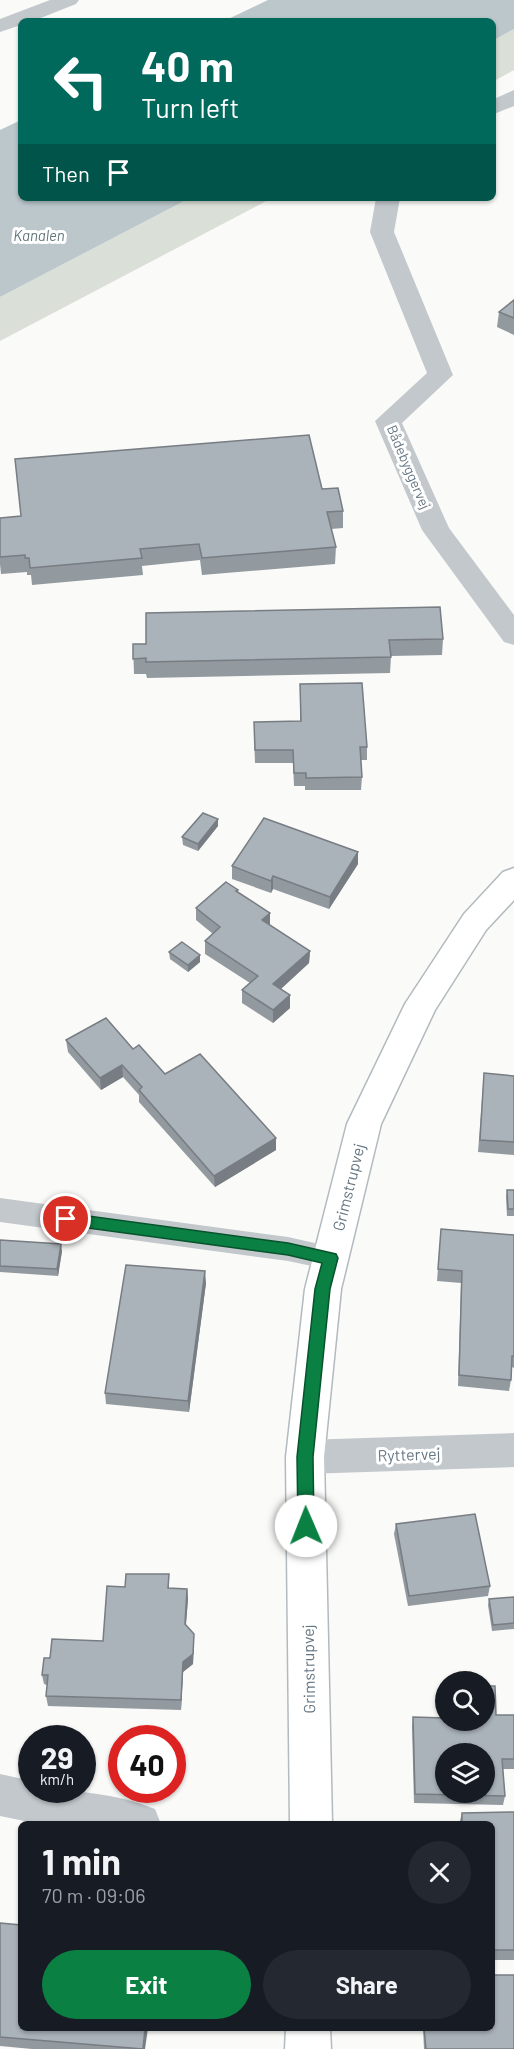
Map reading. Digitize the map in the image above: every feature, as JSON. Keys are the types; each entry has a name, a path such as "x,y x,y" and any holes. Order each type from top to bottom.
{"street":[{"path":"21,18 69,0"},
{"path":"0,26 18,19"},
{"path":"496,106 514,97"},
{"name":"Bådebyggervej","path":"387,201 382,232 440,375 388,421 436,530 514,635"},
{"name":"Grimstrupvej","path":"311,1821 305,1457 323,1289 364,1124 416,1014 475,922 514,880"},
{"name":"Ryttervej","path":"305,1457 514,1450"},
{"path":"0,1796 126,1821"},
{"path":"308,2031 308,2049"}],"lane":[{"path":"0,1210 288,1249 331,1258"}],"shaded area":[{"path":"514,29 514,70 496,80 496,39"},
{"path":"184,201 266,201 0,341 0,297"}],"water":[{"path":"268,0 514,0 514,29 496,39 496,18 230,18"},
{"name":"Kanalen","path":"18,121 18,201 184,201 0,297 0,130"}],"building":[{"path":"514,300 514,318 499,312"},
{"path":"309,435 322,489 338,488 343,511 327,512 336,547 202,558 199,544 140,549 142,558 30,568 29,558 25,558 25,555 0,557 0,518 21,516 15,459"},
{"path":"440,607 443,639 389,640 391,657 146,662 146,658 133,659 133,644 146,644 146,613"},
{"path":"362,683 367,747 360,747 362,777 306,778 306,773 294,773 293,750 255,750 254,722 301,721 300,684"},
{"path":"203,813 218,819 198,844 182,837"},
{"path":"264,818 358,852 330,897 273,876 271,881 232,866"},
{"path":"226,882 270,913 262,920 310,951 273,984 290,995 273,1010 242,990 258,976 205,941 220,927 196,908"},
{"path":"182,942 200,955 188,965 169,952"},
{"path":"106,1018 133,1049 139,1045 165,1074 200,1054 276,1138 214,1176 139,1090 142,1087 122,1065 100,1078 66,1040"},
{"path":"484,1073 514,1076 514,1142 480,1140"},
{"path":"507,1190 514,1190 514,1209 508,1209"},
{"path":"441,1229 514,1235 514,1356 512,1356 511,1380 459,1375 462,1271 438,1269"},
{"path":"0,1240 61,1244 57,1269 0,1266"},
{"path":"126,1265 205,1271 188,1401 105,1393"},
{"path":"475,1514 490,1586 409,1596 396,1524"},
{"path":"126,1574 169,1574 168,1588 187,1589 185,1624 194,1634 193,1654 183,1662 181,1700 46,1696 48,1675 42,1675 44,1658 50,1658 52,1639 103,1641 107,1586 125,1587"},
{"path":"514,1597 514,1623 493,1625 489,1599"},
{"path":"495,1686 496,1715 514,1715 514,1759 502,1759 505,1796 495,1796 495,1743 435,1743 435,1794 415,1794 413,1717 435,1718 435,1731 495,1731"},
{"path":"514,1812 514,1950 495,1950 495,1821 462,1821 462,1813"},
{"path":"0,1923 18,1925 18,2031 145,2031 143,2049 0,2037"},
{"path":"495,1975 514,1975 514,2049 426,2049 424,2031 495,2031"}],"route":[{"path":"66,1219 288,1249 331,1258 323,1289 305,1457 306,1526"}]}
